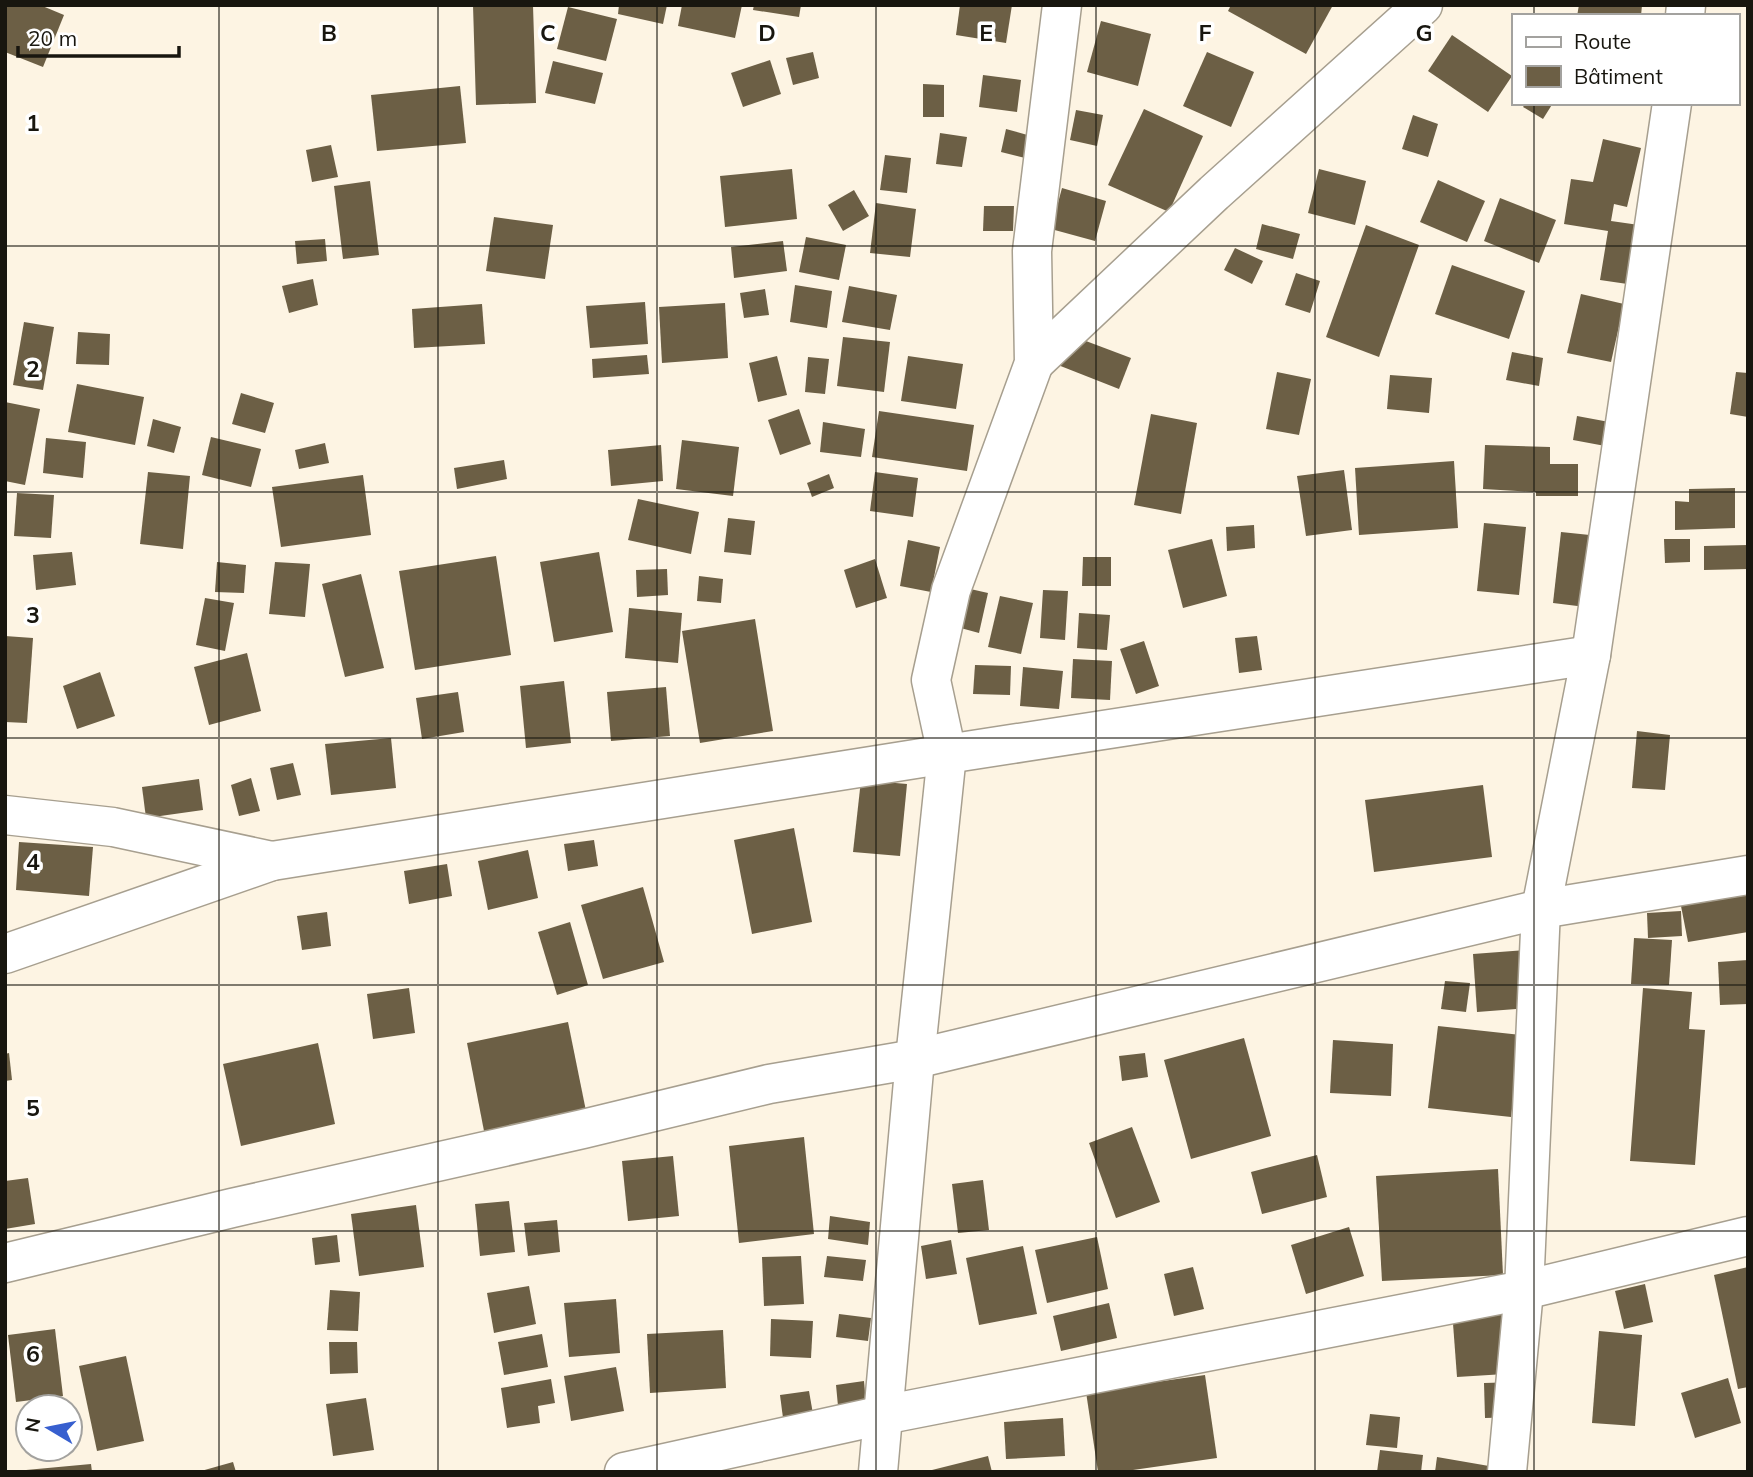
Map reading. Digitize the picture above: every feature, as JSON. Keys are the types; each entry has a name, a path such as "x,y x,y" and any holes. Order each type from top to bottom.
{"street":[{"path":"878,1472 915,1059 947,754 931,680 951,590 1034,363 1032,251 1062,5"},
{"path":"1034,363 1214,193 1423,5"},
{"path":"1507,1472 1524,1290 1541,909 1591,655 1672,105"},
{"path":"5,954 272,861 1591,655"},
{"path":"5,815 113,827 272,861"},
{"path":"5,1263 769,1084 915,1059 1541,909 1748,875"},
{"path":"624,1472 883,1415 1524,1290 1748,1236"}],"building":[{"path":"7,5 40,5 64,15 43,67 5,52"},
{"path":"473,5 533,5 536,103 476,105"},
{"path":"619,5 667,5 663,24 618,14"},
{"path":"682,5 742,5 735,38 678,26"},
{"path":"754,5 801,5 799,17 753,10"},
{"path":"960,5 1012,5 1006,43 956,35"},
{"path":"1231,5 1333,5 1306,54 1228,11"},
{"path":"1579,5 1642,5 1641,14 1577,14"},
{"path":"568,7 617,19 606,61 557,49"},
{"path":"1101,21 1151,34 1138,86 1087,72"},
{"path":"1452,35 1512,76 1488,112 1428,71"},
{"path":"813,52 819,78 793,85 786,58"},
{"path":"1207,52 1254,72 1231,127 1183,106"},
{"path":"770,60 781,94 743,107 731,73"},
{"path":"553,61 603,73 595,104 545,93"},
{"path":"983,75 1021,80 1017,112 979,107"},
{"path":"923,84 944,85 944,117 923,117"},
{"path":"460,86 466,143 377,151 371,95"},
{"path":"1524,105 1552,105 1543,119 1523,107"},
{"path":"1144,109 1203,136 1169,212 1108,185"},
{"path":"1076,110 1103,115 1097,146 1070,140"},
{"path":"1413,115 1438,124 1428,157 1402,149"},
{"path":"1006,129 1031,136 1025,158 1001,152"},
{"path":"940,133 967,137 962,167 936,164"},
{"path":"1603,139 1641,148 1627,207 1614,204 1611,221 1639,225 1648,287 1600,280 1608,231 1564,224 1571,179 1593,182"},
{"path":"331,145 338,177 312,182 306,150"},
{"path":"885,155 911,158 907,193 880,190"},
{"path":"792,169 797,219 725,227 720,176"},
{"path":"1319,169 1366,181 1355,225 1308,213"},
{"path":"1438,180 1485,201 1467,242 1420,222"},
{"path":"370,181 379,255 343,259 334,186"},
{"path":"1062,188 1106,201 1095,241 1051,229"},
{"path":"854,190 869,216 843,231 828,205"},
{"path":"1500,198 1556,220 1539,263 1484,241"},
{"path":"876,203 916,209 910,257 870,253"},
{"path":"984,206 1014,206 1013,231 983,231"},
{"path":"494,217 553,225 545,279 486,271"},
{"path":"1262,224 1300,234 1293,259 1256,249"},
{"path":"1366,225 1419,245 1379,357 1326,337"},
{"path":"806,237 846,245 839,280 799,272"},
{"path":"325,239 327,261 297,264 295,241"},
{"path":"783,241 787,271 734,278 731,247"},
{"path":"1235,248 1263,261 1252,284 1224,270"},
{"path":"1452,265 1525,291 1509,339 1435,314"},
{"path":"1296,273 1320,281 1310,313 1285,305"},
{"path":"313,279 318,305 289,313 282,286"},
{"path":"795,285 832,291 827,328 790,322"},
{"path":"849,286 897,295 890,330 842,322"},
{"path":"765,289 769,315 744,318 740,293"},
{"path":"1581,294 1624,304 1611,362 1567,353"},
{"path":"645,302 648,344 590,348 586,306"},
{"path":"725,303 728,358 662,363 659,307"},
{"path":"482,304 485,344 414,348 412,309"},
{"path":"24,322 54,327 43,390 13,385"},
{"path":"78,332 110,334 109,365 76,364"},
{"path":"1070,335 1131,358 1119,389 1058,365"},
{"path":"843,337 890,342 884,392 837,386"},
{"path":"1512,352 1543,358 1539,386 1506,380"},
{"path":"647,355 649,374 593,378 592,359"},
{"path":"777,356 787,395 758,402 749,363"},
{"path":"908,356 963,364 956,409 901,401"},
{"path":"808,357 829,359 825,394 805,392"},
{"path":"1277,372 1311,379 1299,435 1266,429"},
{"path":"1736,372 1748,373 1748,417 1730,414"},
{"path":"1390,375 1432,378 1429,413 1387,409"},
{"path":"77,384 144,397 135,445 68,432"},
{"path":"241,393 274,403 265,433 232,424"},
{"path":"5,402 40,409 25,485 5,481"},
{"path":"799,409 811,444 780,455 768,420"},
{"path":"879,411 974,425 967,471 872,457"},
{"path":"1151,414 1197,423 1181,514 1134,505"},
{"path":"1577,416 1620,424 1616,448 1573,440"},
{"path":"153,419 181,427 174,453 147,446"},
{"path":"823,422 865,429 861,457 820,452"},
{"path":"211,437 261,449 251,487 202,475"},
{"path":"46,438 86,442 83,478 43,473"},
{"path":"682,440 739,447 733,496 676,489"},
{"path":"325,443 329,463 299,469 295,450"},
{"path":"661,445 663,481 611,486 608,450"},
{"path":"1485,445 1550,447 1550,464 1578,464 1578,496 1536,496 1536,492 1483,489"},
{"path":"504,460 507,479 457,489 454,468"},
{"path":"1454,461 1458,528 1359,535 1355,468"},
{"path":"1344,470 1352,530 1306,536 1297,476"},
{"path":"148,472 190,476 183,549 140,544"},
{"path":"875,472 918,478 913,517 870,511"},
{"path":"829,474 834,488 812,497 807,483"},
{"path":"363,475 371,535 281,547 272,487"},
{"path":"1735,488 1735,528 1675,530 1675,501 1689,502 1689,489"},
{"path":"17,493 54,495 51,538 14,536"},
{"path":"638,499 699,512 691,554 628,540"},
{"path":"728,518 755,521 751,555 724,552"},
{"path":"1484,523 1526,527 1519,595 1477,591"},
{"path":"1254,525 1255,548 1227,551 1226,527"},
{"path":"1561,532 1609,537 1602,609 1553,603"},
{"path":"1212,539 1227,596 1183,608 1168,550"},
{"path":"1664,539 1690,539 1690,562 1665,563"},
{"path":"908,540 940,547 931,592 900,586"},
{"path":"1748,545 1748,569 1704,570 1704,546"},
{"path":"72,552 76,585 36,590 33,555"},
{"path":"599,552 613,632 554,642 540,562"},
{"path":"496,556 511,655 415,670 399,571"},
{"path":"1083,557 1111,557 1111,586 1082,586"},
{"path":"875,559 887,598 856,608 844,570"},
{"path":"217,562 246,565 244,593 215,592"},
{"path":"275,562 310,564 305,617 269,614"},
{"path":"667,569 668,595 637,597 636,570"},
{"path":"361,574 384,668 345,677 322,584"},
{"path":"699,576 723,579 721,603 697,601"},
{"path":"966,588 988,593 979,633 957,627"},
{"path":"1043,590 1068,591 1065,640 1040,638"},
{"path":"1000,596 1033,603 1021,654 988,647"},
{"path":"205,598 234,603 225,651 196,645"},
{"path":"629,608 682,613 678,663 625,658"},
{"path":"1079,613 1110,615 1107,650 1077,648"},
{"path":"755,619 773,731 700,743 682,631"},
{"path":"5,636 33,638 27,723 5,722"},
{"path":"1257,636 1262,670 1239,673 1235,638"},
{"path":"1144,641 1159,686 1136,694 1120,649"},
{"path":"247,653 261,711 209,725 194,667"},
{"path":"1073,659 1112,661 1110,700 1071,698"},
{"path":"975,665 1011,666 1010,695 973,694"},
{"path":"1023,667 1063,671 1059,709 1020,706"},
{"path":"100,672 115,716 77,729 63,686"},
{"path":"564,681 571,743 526,748 520,686"},
{"path":"666,687 670,736 611,741 607,692"},
{"path":"458,692 464,732 422,739 416,698"},
{"path":"1637,731 1670,735 1665,790 1632,788"},
{"path":"391,738 396,788 331,795 325,744"},
{"path":"293,763 301,795 277,800 270,768"},
{"path":"251,778 260,811 239,816 231,785"},
{"path":"199,779 203,810 146,818 142,787"},
{"path":"861,780 907,784 900,856 853,852"},
{"path":"1483,785 1492,857 1374,872 1365,800"},
{"path":"794,828 812,922 752,934 734,840"},
{"path":"594,840 598,866 568,871 564,844"},
{"path":"19,842 93,847 89,896 16,890"},
{"path":"528,850 538,898 488,910 478,861"},
{"path":"447,864 452,896 409,904 404,871"},
{"path":"643,887 664,962 603,979 581,905"},
{"path":"1748,895 1748,932 1688,942 1681,906"},
{"path":"1681,911 1682,936 1648,938 1647,913"},
{"path":"327,912 331,946 302,950 297,916"},
{"path":"570,922 588,985 557,995 538,932"},
{"path":"1634,938 1672,940 1669,985 1631,984"},
{"path":"1527,950 1543,1007 1477,1012 1473,954"},
{"path":"1748,960 1748,1004 1720,1005 1718,962"},
{"path":"1445,981 1470,983 1466,1012 1441,1009"},
{"path":"409,988 415,1033 373,1039 367,994"},
{"path":"1643,988 1692,992 1689,1029 1705,1030 1695,1165 1630,1161"},
{"path":"568,1022 586,1111 484,1131 467,1043"},
{"path":"1438,1026 1521,1035 1511,1117 1428,1108"},
{"path":"1244,1038 1271,1136 1191,1159 1164,1060"},
{"path":"1333,1040 1393,1044 1391,1096 1330,1093"},
{"path":"318,1043 335,1124 241,1146 223,1064"},
{"path":"9,1053 12,1080 5,1081 5,1054"},
{"path":"1145,1053 1148,1077 1122,1081 1119,1056"},
{"path":"1132,1127 1160,1202 1116,1218 1089,1143"},
{"path":"804,1137 814,1234 739,1243 729,1146"},
{"path":"1317,1155 1327,1197 1262,1214 1251,1172"},
{"path":"673,1156 679,1216 628,1221 622,1161"},
{"path":"1498,1169 1503,1275 1382,1281 1376,1176"},
{"path":"28,1178 35,1224 5,1229 5,1181"},
{"path":"983,1180 989,1230 958,1233 952,1184"},
{"path":"509,1201 515,1252 480,1256 475,1204"},
{"path":"416,1205 424,1267 359,1276 351,1214"},
{"path":"830,1216 870,1222 868,1245 828,1239"},
{"path":"557,1220 560,1252 528,1256 524,1223"},
{"path":"1349,1227 1364,1276 1306,1294 1291,1245"},
{"path":"337,1235 340,1262 315,1265 312,1238"},
{"path":"1097,1237 1108,1289 1047,1303 1035,1250"},
{"path":"951,1240 957,1274 926,1279 921,1246"},
{"path":"1023,1246 1037,1314 979,1325 966,1258"},
{"path":"801,1256 804,1304 764,1306 762,1257"},
{"path":"827,1256 866,1260 863,1281 824,1277"},
{"path":"1193,1267 1204,1309 1174,1316 1164,1274"},
{"path":"1748,1267 1748,1387 1738,1389 1714,1275"},
{"path":"1645,1284 1653,1322 1624,1329 1615,1291"},
{"path":"529,1286 536,1324 494,1333 487,1293"},
{"path":"330,1290 360,1292 358,1331 327,1330"},
{"path":"616,1299 620,1353 569,1357 564,1303"},
{"path":"1109,1303 1117,1338 1061,1351 1053,1316"},
{"path":"1516,1305 1521,1373 1457,1377 1452,1310"},
{"path":"839,1314 871,1318 868,1341 836,1337"},
{"path":"771,1319 813,1321 811,1358 770,1356"},
{"path":"55,1329 63,1393 15,1393 8,1335"},
{"path":"723,1330 726,1388 650,1393 647,1334"},
{"path":"1599,1331 1642,1335 1635,1426 1592,1423"},
{"path":"542,1334 548,1367 504,1375 498,1342"},
{"path":"329,1342 357,1342 358,1373 330,1374"},
{"path":"126,1356 144,1441 97,1451 79,1366"},
{"path":"616,1367 624,1411 571,1421 564,1376"},
{"path":"1205,1375 1217,1458 1119,1472 1098,1472 1086,1392"},
{"path":"1728,1378 1741,1423 1695,1438 1681,1393"},
{"path":"551,1379 555,1403 538,1406 540,1423 507,1428 501,1388"},
{"path":"864,1381 866,1404 838,1406 836,1385"},
{"path":"1518,1382 1520,1417 1485,1418 1484,1383"},
{"path":"809,1391 813,1414 783,1418 780,1395"},
{"path":"366,1398 374,1450 333,1456 326,1404"},
{"path":"1370,1414 1400,1417 1397,1448 1366,1445"},
{"path":"1063,1418 1065,1456 1006,1459 1004,1422"},
{"path":"1380,1450 1423,1455 1421,1472 1377,1472"},
{"path":"988,1456 992,1472 928,1472 928,1471"},
{"path":"1437,1457 1489,1466 1488,1472 1435,1472"},
{"path":"233,1462 236,1472 201,1472 201,1471"},
{"path":"91,1464 92,1472 26,1472 26,1470"}]}
